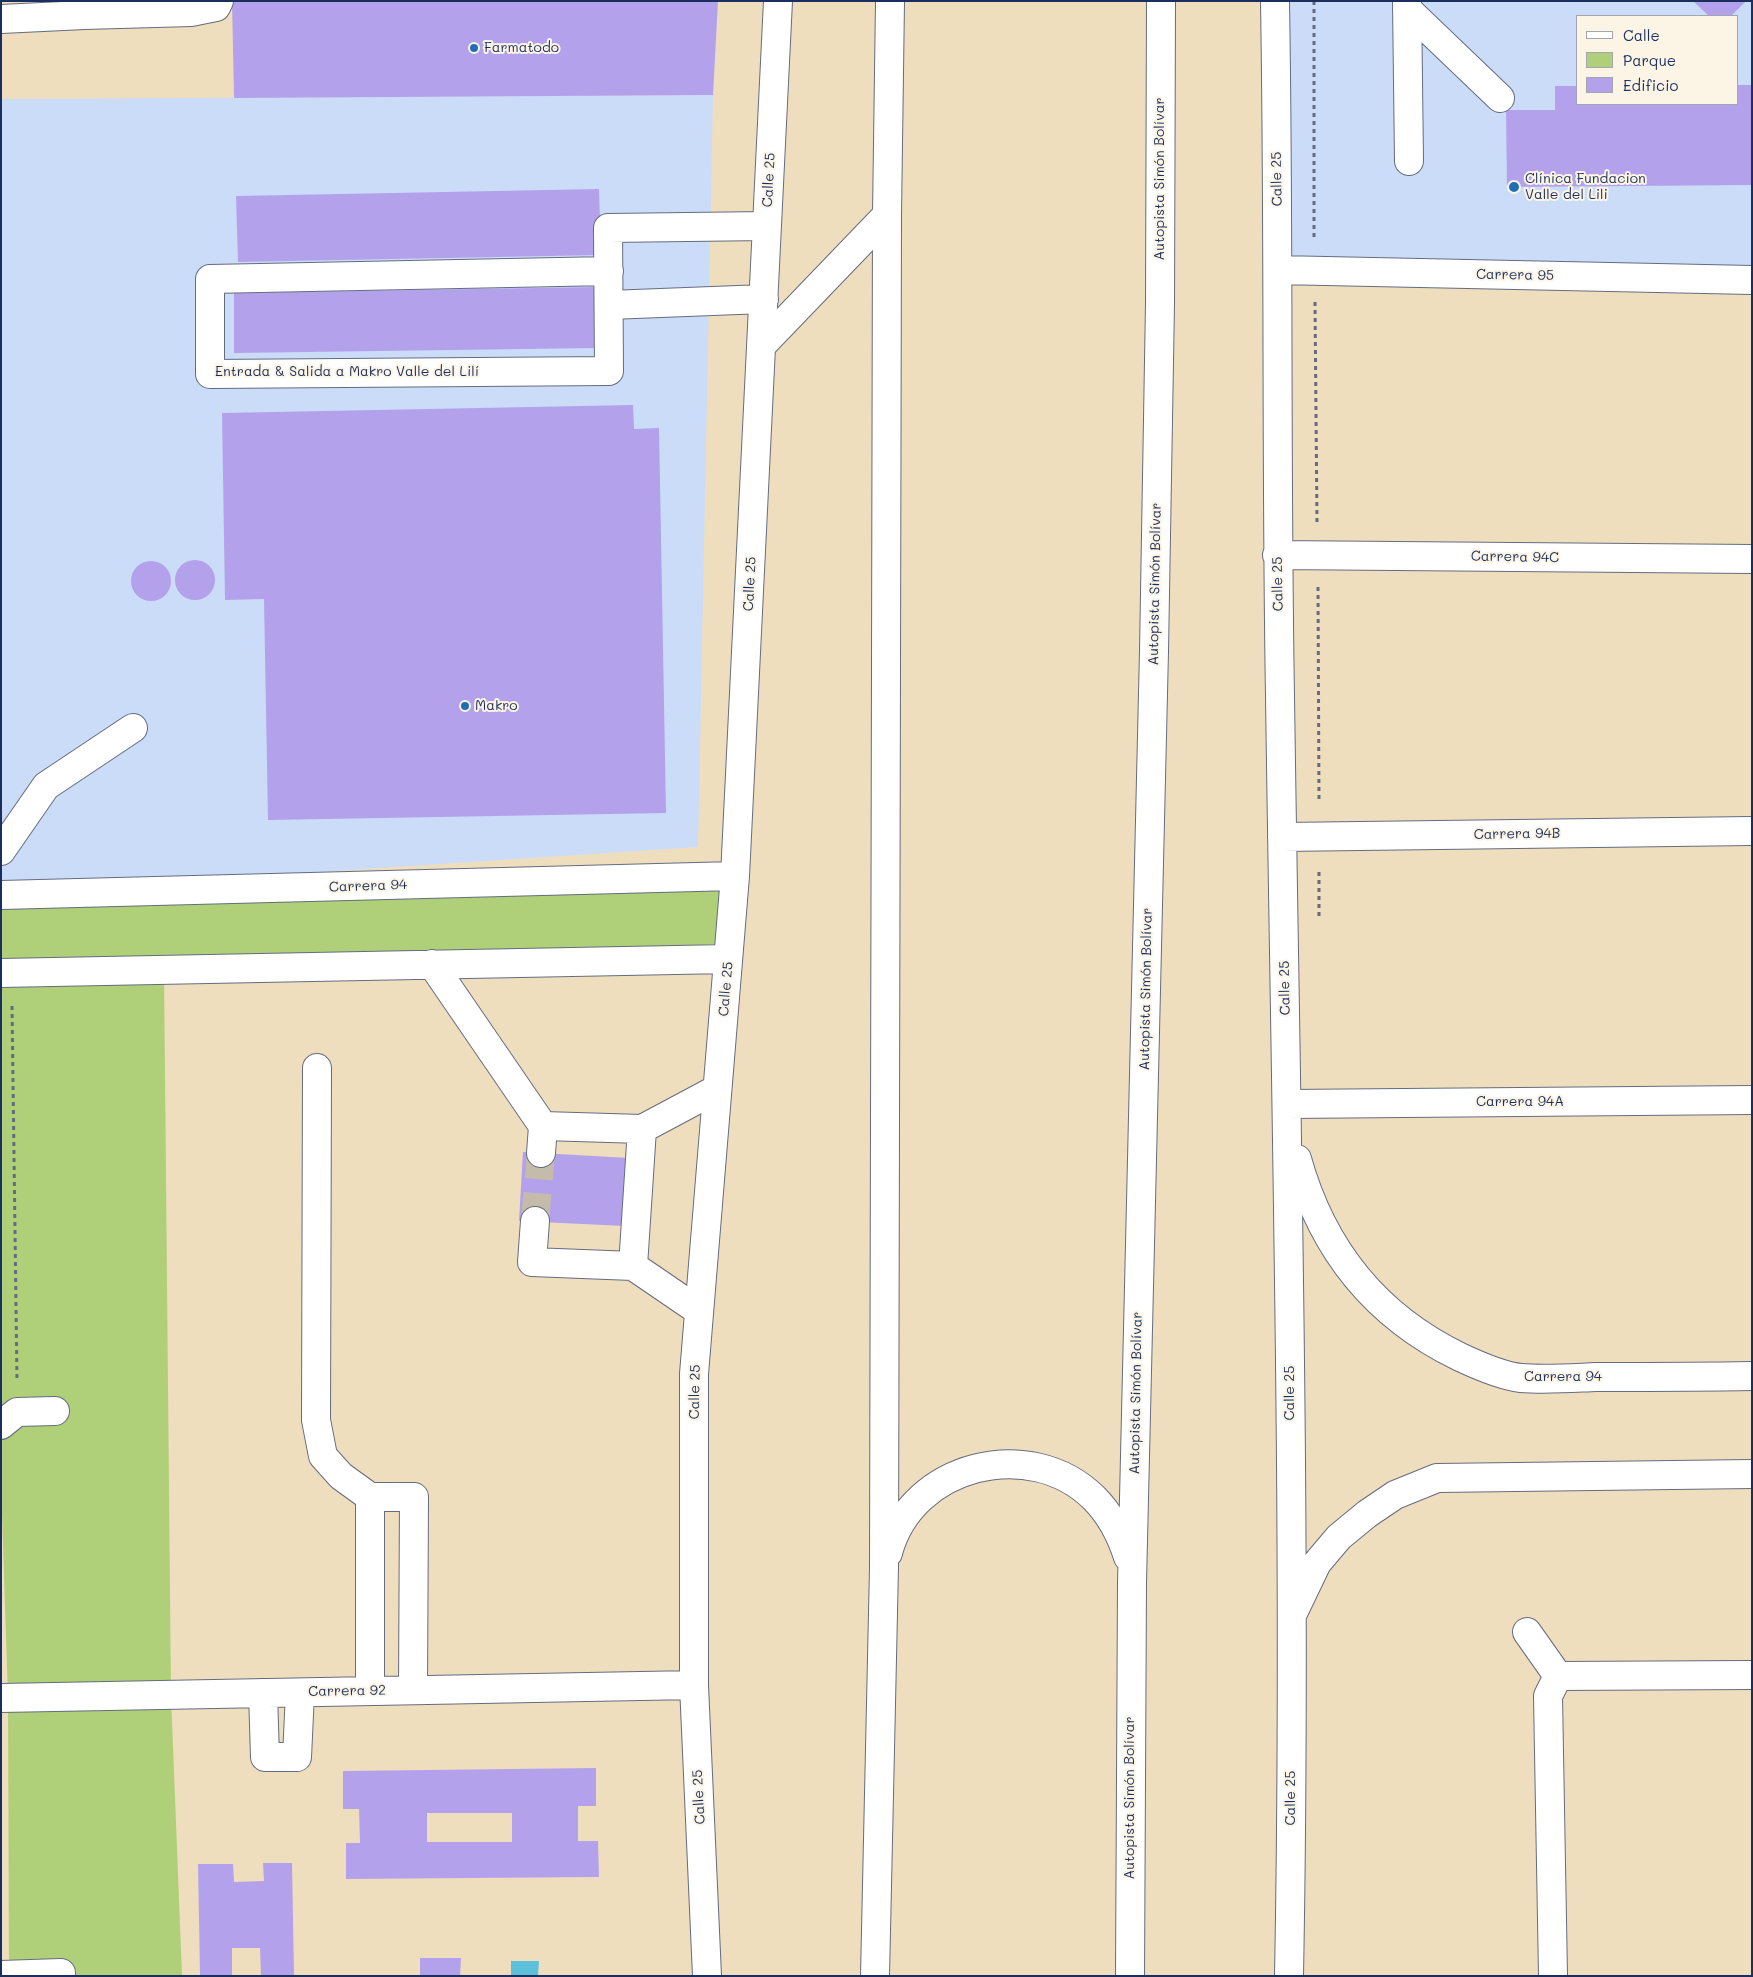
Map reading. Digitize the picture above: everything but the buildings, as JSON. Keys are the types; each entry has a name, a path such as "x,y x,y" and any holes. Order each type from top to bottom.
{"main road":[{"path":"1,19 84,14 191,12 216,7 220,1"},
{"name":"Calle 25","path":"707,1976 694,1684 694,1374 735,876 778,1"},
{"path":"875,1976 884,1568 887,215 890,1"},
{"name":"Autopista Simón Bolívar","path":"1130,1976 1132,1584 1160,303 1160,1"},
{"name":"Calle 25","path":"1275,1 1278,270 1277,555 1288,1104 1292,1820 1288,1976"},
{"path":"1407,5 1500,98"},
{"path":"1407,5 1409,161"},
{"path":"762,345 887,215"},
{"name":"Entrada & Salida a Makro Valle del Lilí","path":"609,271 210,279 210,374 609,371 609,271 608,228 767,226"},
{"name":"Carrera 95","path":"1278,270 1752,280"},
{"path":"609,305 764,299"},
{"name":"Carrera 94C","path":"1277,555 1752,559"},
{"path":"1,851 46,786 133,728"},
{"name":"Carrera 94B","path":"1282,837 1752,831"},
{"name":"Carrera 94","path":"1,895 735,876"},
{"path":"7,973 728,960"},
{"path":"432,964 543,1126 541,1153"},
{"path":"317,1068 316,1420 323,1456 341,1476 370,1497 414,1497 413,1690"},
{"path":"543,1126 642,1129 718,1089"},
{"name":"Carrera 94A","path":"1288,1104 1752,1100"},
{"name":"Carrera 94","path":"1288,1104 1292,1143 1305,1189 1321,1224 1335,1248 1363,1286 1393,1315 1435,1345 1477,1365 1519,1378 1752,1376"},
{"path":"633,1266 642,1129"},
{"path":"535,1222 532,1262 633,1266 699,1311"},
{"path":"9,1418 55,1411"},
{"path":"884,1568 897,1530 920,1498 939,1484 960,1473 983,1466 1007,1463 1031,1466 1054,1472 1075,1483 1094,1498 1109,1516 1121,1537 1129,1560 1132,1584"},
{"path":"1291,1617 1317,1563 1339,1537 1367,1514 1396,1495 1437,1478 1752,1474"},
{"path":"370,1497 370,1691"},
{"path":"1527,1632 1558,1676"},
{"path":"1558,1676 1752,1675"},
{"path":"1553,1976 1548,1696 1558,1676"},
{"name":"Carrera 92","path":"1,1698 694,1684"},
{"path":"263,1693 265,1757 297,1757 300,1693"},
{"path":"1,1974 61,1973"}],"path":[{"path":"1314,1 1319,926"},
{"path":"7,973 9,1418"}],"shaded area":[{"name":"Clínica Fundacion Valle del Lili","path":"1275,1 1752,1 1752,280 1278,270"},
{"path":"713,95 698,847 1,893 1,99"}],"green space":[{"path":"735,876 728,959 164,970 171,1695 182,1976 9,1976 8,1698 1,1483 1,895"}],"water":[{"path":"511,1961 539,1961 538,1976 511,1976"}],"tunnel":[{"path":"535,1221 541,1153"}],"place":[{"name":"Farmatodo","path":"474,48"},
{"name":"Clínica Fundacion Valle del Lili","path":"1514,187"},
{"name":"Makro","path":"465,706"}]}
